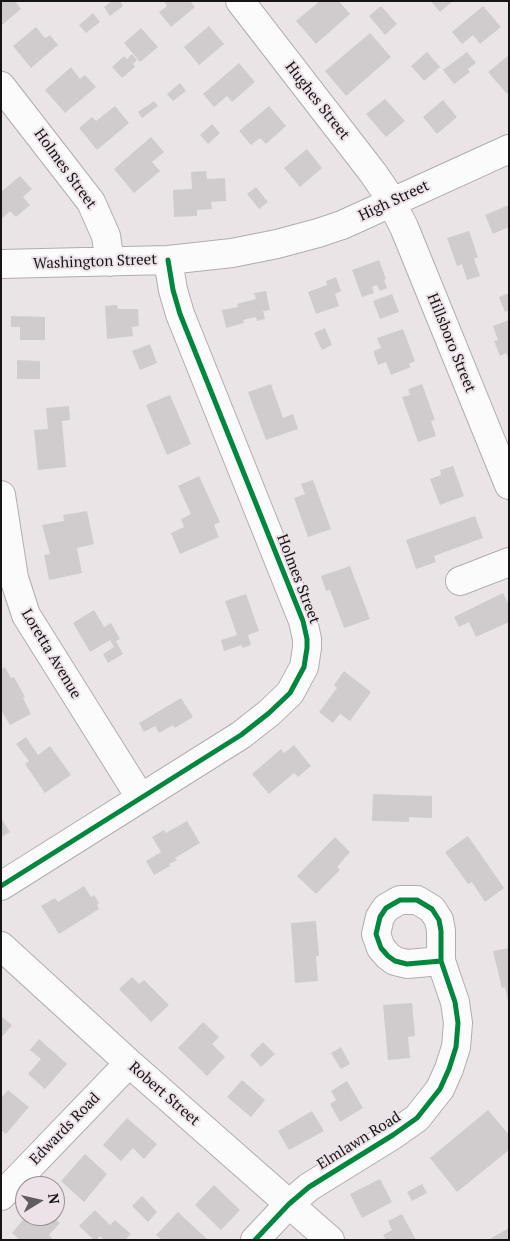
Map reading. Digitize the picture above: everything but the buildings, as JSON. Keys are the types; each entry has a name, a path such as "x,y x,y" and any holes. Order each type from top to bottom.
{"street":[{"name":"Hughes Street","path":"240,1 374,173 392,202"},
{"name":"Holmes Street","path":"1,86 91,202 106,236 110,262"},
{"name":"High Street","path":"277,244 326,230 509,149"},
{"name":"Hillsboro Street","path":"392,202 404,227 509,485"},
{"name":"Washington Street","path":"1,264 168,260 232,253 277,244"},
{"name":"Holmes Street","path":"1,886 140,797 227,745 282,702 290,693 304,667 307,639 303,621 180,314 173,290 168,260"},
{"name":"Loretta Avenue","path":"1,495 14,578 26,615 140,797"},
{"path":"460,581 509,562"},
{"name":"Robert Street","path":"1,946 129,1063 330,1240"},
{"name":"Elmlawn Road","path":"255,1240 290,1204 319,1180 406,1127 426,1108 440,1089 453,1058 458,1023 455,1002 441,960"},
{"name":"Edwards Road","path":"1,1196 129,1063"}],"cycle path":[{"path":"1,886 241,735 269,713 290,693 304,667 307,639 303,621 180,314 173,290 168,260"},
{"path":"255,1240 289,1204 309,1187 417,1118 440,1089 449,1069 456,1047 458,1023 455,1002 441,961 439,920 432,909 417,900 400,900 386,908 380,917 376,934 381,948 388,956 395,961 407,964 441,961"}]}
